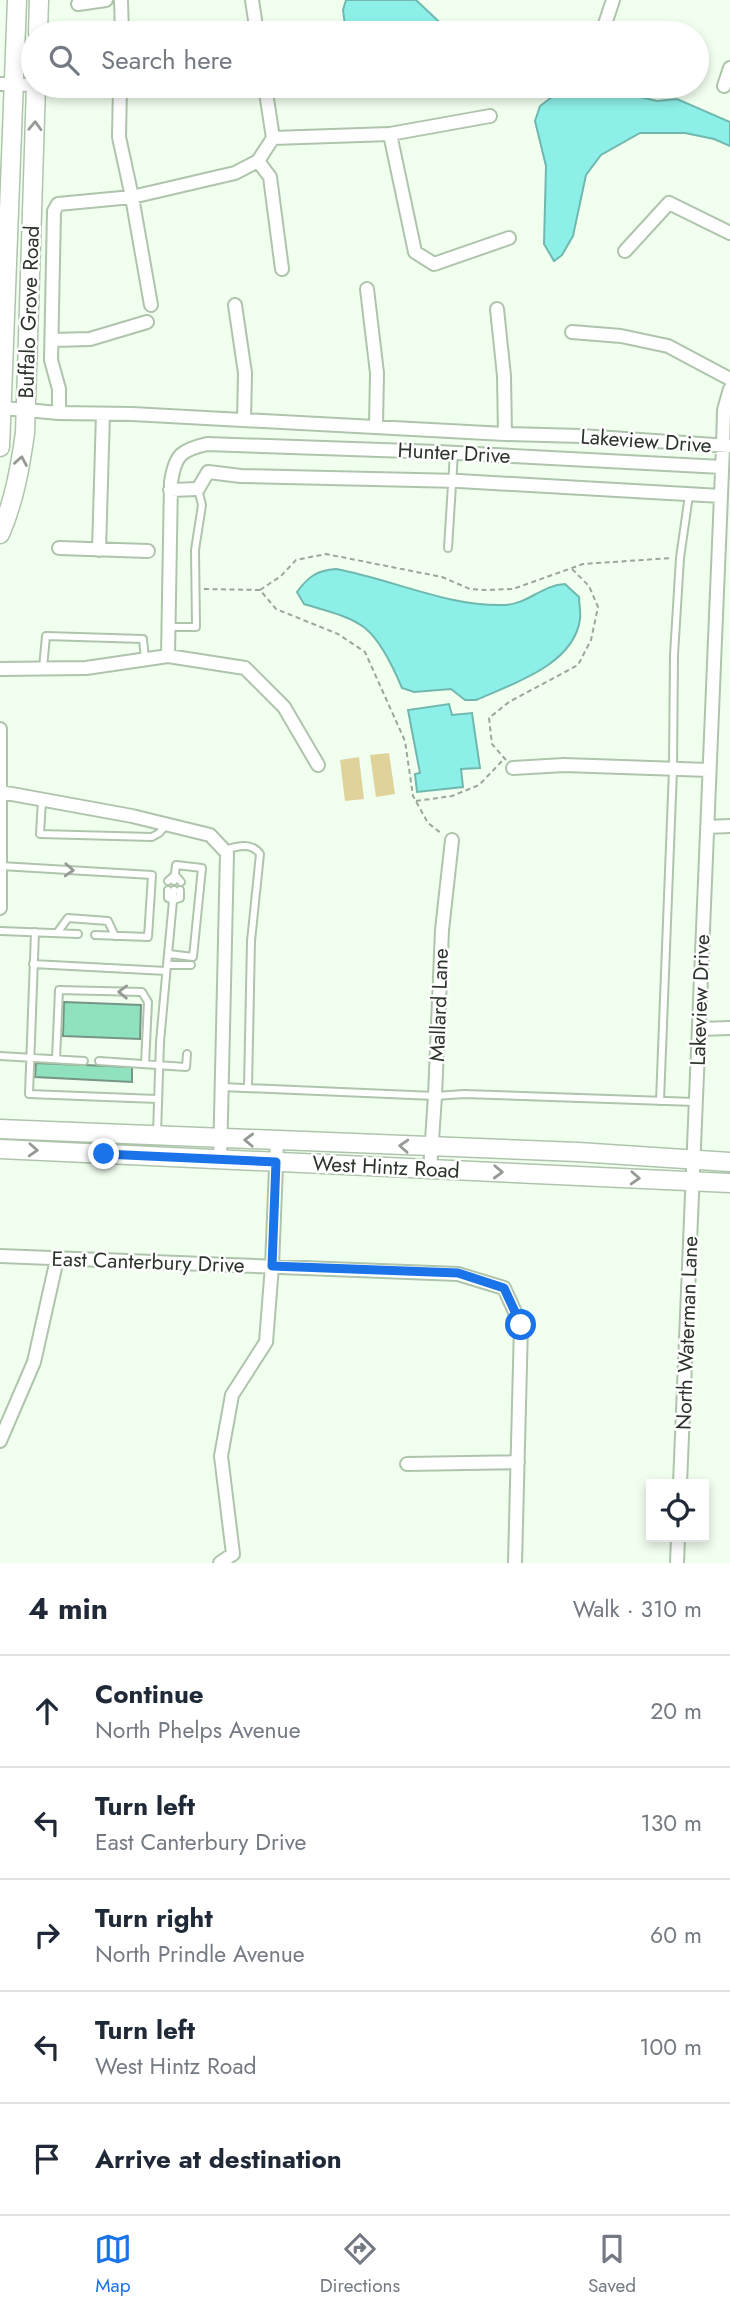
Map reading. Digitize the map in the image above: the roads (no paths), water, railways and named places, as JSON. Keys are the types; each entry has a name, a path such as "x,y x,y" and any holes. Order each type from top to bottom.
{"main road":[{"name":"Buffalo Grove Road","path":"0,447 3,408 7,84 18,0"},
{"path":"38,21 39,0"},
{"name":"Buffalo Grove Road","path":"0,534 9,512 21,464 26,409 35,98"},
{"name":"West Hintz Road","path":"0,1129 579,1152 730,1161"},
{"name":"West Hintz Road","path":"0,1149 730,1183"}],"street":[{"path":"78,4 106,0"},
{"path":"121,0 122,21"},
{"path":"252,0 255,21"},
{"path":"606,21 613,0"},
{"path":"724,86 730,68"},
{"path":"120,98 119,136 151,305"},
{"path":"59,413 58,390 51,360 54,211 58,204 132,197 234,173 258,161 273,138 267,98"},
{"path":"273,138 390,134 490,117"},
{"path":"390,134 415,252 434,264 509,238"},
{"path":"258,161 270,177 282,269"},
{"path":"625,251 669,203 730,233"},
{"path":"4,253 31,254"},
{"path":"367,289 377,373 376,426"},
{"path":"235,305 245,373 244,420"},
{"path":"497,309 505,434"},
{"path":"52,341 90,339 147,322"},
{"path":"572,331 621,336 668,346 730,379"},
{"path":"726,446 724,410 730,389"},
{"name":"Lakeview Drive","path":"3,408 59,413 581,436 726,446 721,496 724,572 709,770 693,1182"},
{"path":"99,550 103,414"},
{"name":"Hunter Drive","path":"170,490 174,463 186,448 207,444 722,467"},
{"path":"168,656 170,490 198,489 208,472 241,476 453,481 721,496"},
{"path":"59,548 148,551"},
{"path":"0,669 86,668 168,656 245,668 284,707 318,765"},
{"path":"0,729 0,908"},
{"path":"509,763 709,770"},
{"path":"1,792 210,835 227,853 220,1161"},
{"path":"707,827 730,826"},
{"name":"Mallard Lane","path":"430,1170 442,930 452,840"},
{"path":"699,1029 730,1028"},
{"path":"220,1563 238,1559 221,1456 232,1395 266,1342 277,1141"},
{"name":"North Waterman Lane","path":"680,1479 693,1182"},
{"name":"East Canterbury Drive","path":"0,1256 458,1273 504,1288 521,1325 518,1462"},
{"path":"0,1441 34,1362 57,1259"},
{"path":"407,1464 518,1462 515,1563"},
{"path":"677,1563 678,1542"}],"lane":[{"path":"448,548 454,453"},
{"path":"168,627 196,627 195,550 202,505 198,489"},
{"path":"660,1101 673,769 674,655 680,558 689,495"},
{"path":"43,668 46,636 143,639 145,659"},
{"path":"42,800 40,834 152,837 159,834 166,825"},
{"path":"223,851 236,846 248,846 257,849 260,854 251,941 248,1088"},
{"path":"33,964 190,967 202,868 176,865 175,880"},
{"path":"1,866 152,875 148,936 95,935"},
{"path":"174,890 180,898 173,900 167,898 174,890"},
{"path":"157,1136 159,1066 173,900"},
{"path":"57,933 68,918 108,920 116,936"},
{"path":"0,930 78,934"},
{"path":"35,932 29,1094 52,1091 72,1096 158,1099"},
{"path":"169,954 193,957"},
{"path":"53,1069 59,990 142,992 148,1002 145,1064"},
{"path":"99,1061 186,1067 187,1054"},
{"path":"0,1056 84,1061"},
{"path":"73,1060 73,1069"},
{"path":"115,1062 115,1071"},
{"path":"72,1087 72,1096"},
{"path":"222,1087 435,1096 464,1094 696,1102"},
{"path":"93,1088 93,1096"},
{"path":"114,1089 114,1097"}],"water":[{"path":"346,0 416,0 438,21 344,21 343,10"},
{"path":"551,98 644,98 657,101 677,99 730,122 730,146 714,139 685,133 640,133 601,155 586,175 573,236 562,255 554,261 544,244 546,166 535,121 540,106"},
{"path":"336,569 462,602 483,604 513,604 565,584 579,597 580,619 575,635 554,661 507,687 476,700 465,700 451,689 414,692 402,688 382,648 365,628 343,616 304,604 297,592 305,582 318,573"},
{"path":"449,704 452,715 472,713 480,768 461,769 463,787 417,792 415,774 420,773 408,710"}]}
